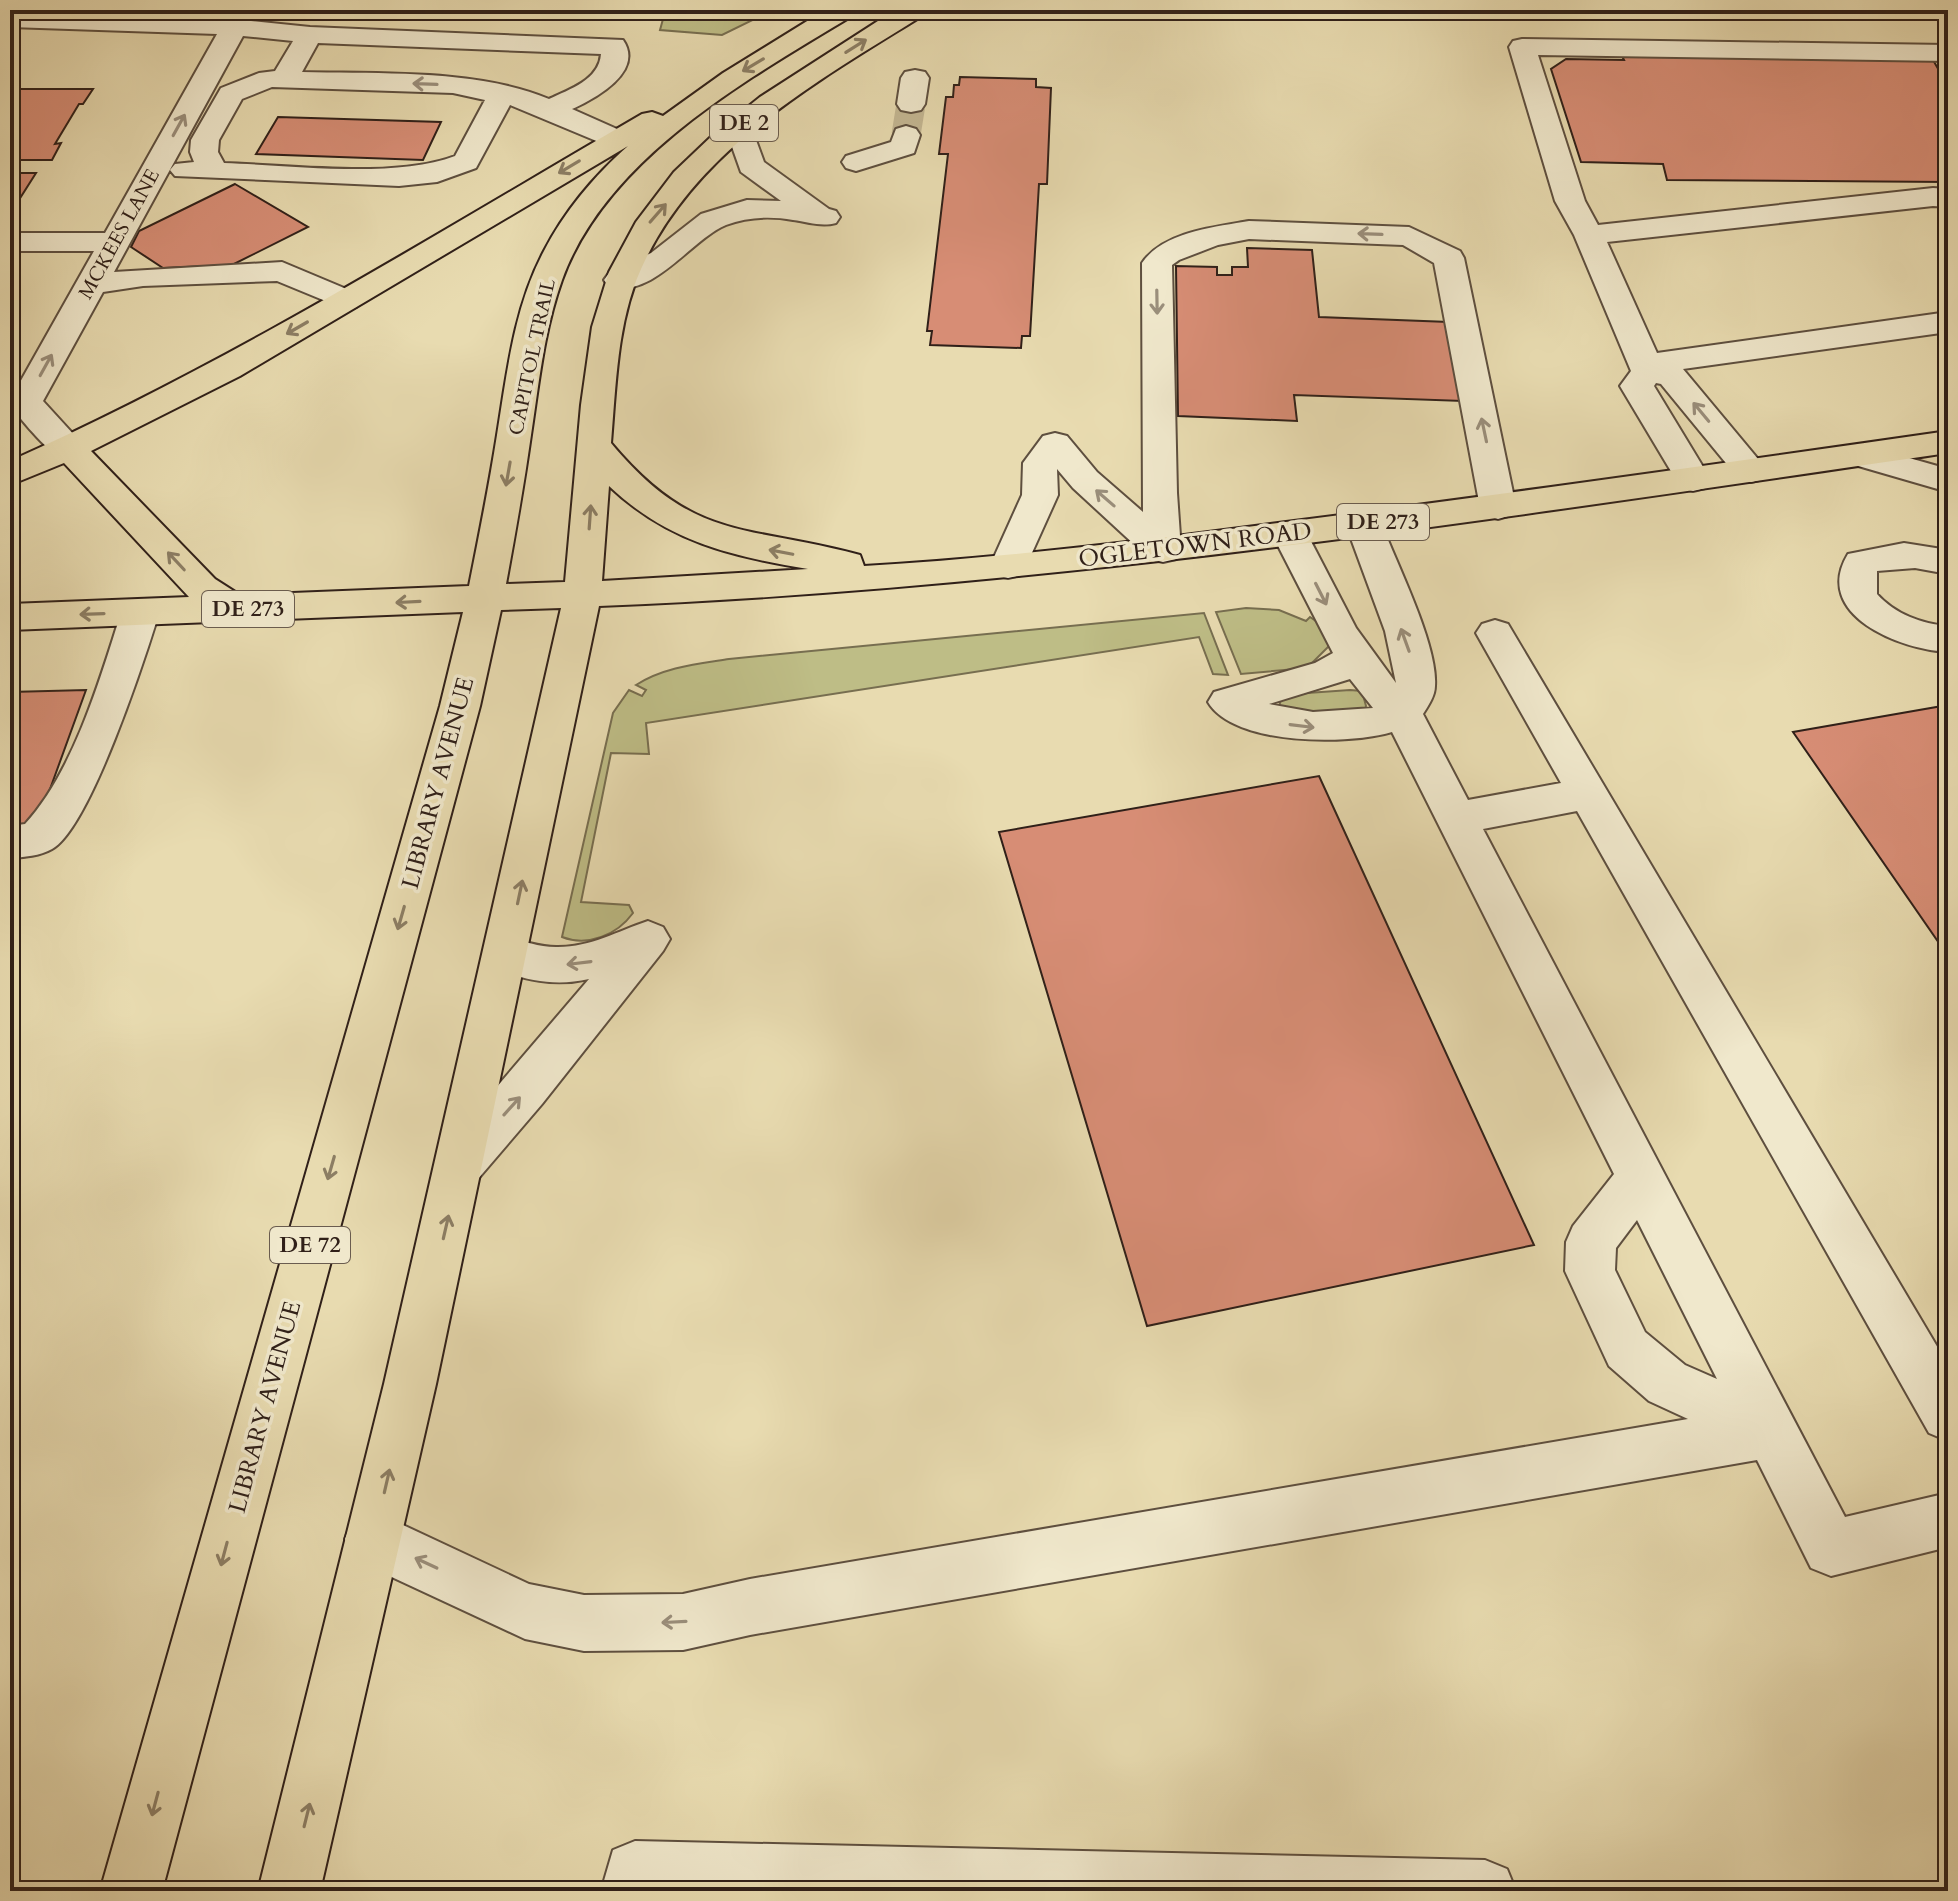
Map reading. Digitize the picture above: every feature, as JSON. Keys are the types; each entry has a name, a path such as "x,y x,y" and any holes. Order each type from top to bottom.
{"main road":[{"name":"CAPITOL TRAIL","path":"486,599 531,342 553,263 575,224 607,185 642,150 712,90 843,10"},
{"name":"DE 2","path":"583,595 608,327 620,280 644,229 709,153 770,101 913,10"},
{"path":"10,474 124,423 228,369 616,139 712,90"},
{"name":"OGLETOWN ROAD","path":"486,599 912,576 1163,550 1498,507 1948,442"},
{"path":"596,447 628,489 675,523 746,546 912,576"},
{"path":"69,448 202,588 236,610"},
{"path":"289,1891 460,1165 583,595"},
{"name":"DE 273","path":"10,617 486,599"},
{"name":"LIBRARY AVENUE","path":"131,1891 460,706 486,599"}],"street":[{"path":"10,19 239,18 310,35 614,46 616,59 612,73 549,110"},
{"name":"MCKEES LANE","path":"69,448 25,403 239,18"},
{"path":"284,79 310,35"},
{"path":"1751,471 1673,377 1647,368 1589,235 1570,201 1522,47 1948,53"},
{"path":"213,170 204,152 205,140 231,94 247,85 284,79 453,85 502,94 616,139"},
{"path":"154,171 213,170 399,177 437,173 466,162 502,94"},
{"path":"620,280 662,260 712,220 747,209 789,210 825,217 793,198 751,166 739,127"},
{"path":"856,162 904,147 906,135"},
{"path":"1589,235 1918,198 1948,198"},
{"path":"1163,550 1159,493 1157,263 1168,253 1211,237 1249,230 1409,236 1449,258 1498,507"},
{"path":"10,242 114,242"},
{"path":"91,284 143,277 282,271 345,300"},
{"path":"1647,368 1948,322"},
{"path":"1647,368 1637,386 1693,480"},
{"path":"1008,566 1040,495 1040,463 1055,444 1085,480 1163,550"},
{"path":"1860,455 1948,481"},
{"path":"1352,654 1345,665 1328,673 1228,702 1282,723 1315,727 1370,724 1402,712 1416,692 1414,663 1364,525"},
{"path":"1290,534 1352,654 1375,686 1402,712 1831,1548 1948,1520"},
{"path":"1948,562 1925,555 1888,554 1861,563 1856,579 1862,601 1900,630 1948,639"},
{"path":"10,842 37,838 57,819 120,677 140,613"},
{"path":"1495,633 1948,1415"},
{"path":"1457,818 1588,794"},
{"path":"460,1165 526,1090 648,939 609,956 567,965 522,962 507,954"},
{"path":"1641,1176 1591,1242 1590,1271 1627,1349 1667,1383 1772,1431"},
{"path":"373,1539 525,1611 584,1623 683,1622 750,1607 1772,1431"},
{"path":"632,1891 635,1872 1485,1891"}],"shaded area":[{"path":"429,10 773,10 722,35 660,30 663,19 644,17"},
{"path":"1246,608 1279,610 1306,621 1310,617 1323,626 1330,645 1307,668 1241,674 1216,612"},
{"path":"1204,613 1228,675 1213,674 1199,637 646,723 649,754 611,753 581,902 629,905 633,913 619,927 601,937 582,941 562,937 613,713 629,690 642,696 646,690 636,685 647,679 681,667 729,659"},
{"path":"1362,691 1366,706 1364,711 1333,717 1279,707 1281,699 1293,694"}],"building":[{"path":"1622,56 1933,60 1948,86 1948,182 1667,180 1663,164 1581,162 1551,69 1566,59 1624,60"},
{"path":"960,77 1036,79 1036,87 1051,88 1047,184 1039,184 1030,336 1022,336 1021,348 930,345 932,331 927,331 948,154 939,154 946,97 953,97 954,85 959,85"},
{"path":"13,89 93,89 83,104 79,104 55,144 61,143 52,160 10,160 10,93"},
{"path":"278,117 441,122 423,160 256,154"},
{"path":"10,173 36,173 10,214"},
{"path":"235,184 308,227 232,265 163,268 131,247 139,231"},
{"path":"1247,248 1312,250 1319,317 1449,322 1463,401 1294,395 1297,421 1178,416 1176,266 1217,267 1217,275 1232,275 1232,267 1248,267"},
{"path":"86,690 37,825 10,826 10,692"},
{"path":"1948,705 1948,956 1793,732"},
{"path":"1319,776 1534,1245 1147,1326 999,832"}],"tunnel":[{"path":"906,135 911,104"}]}
